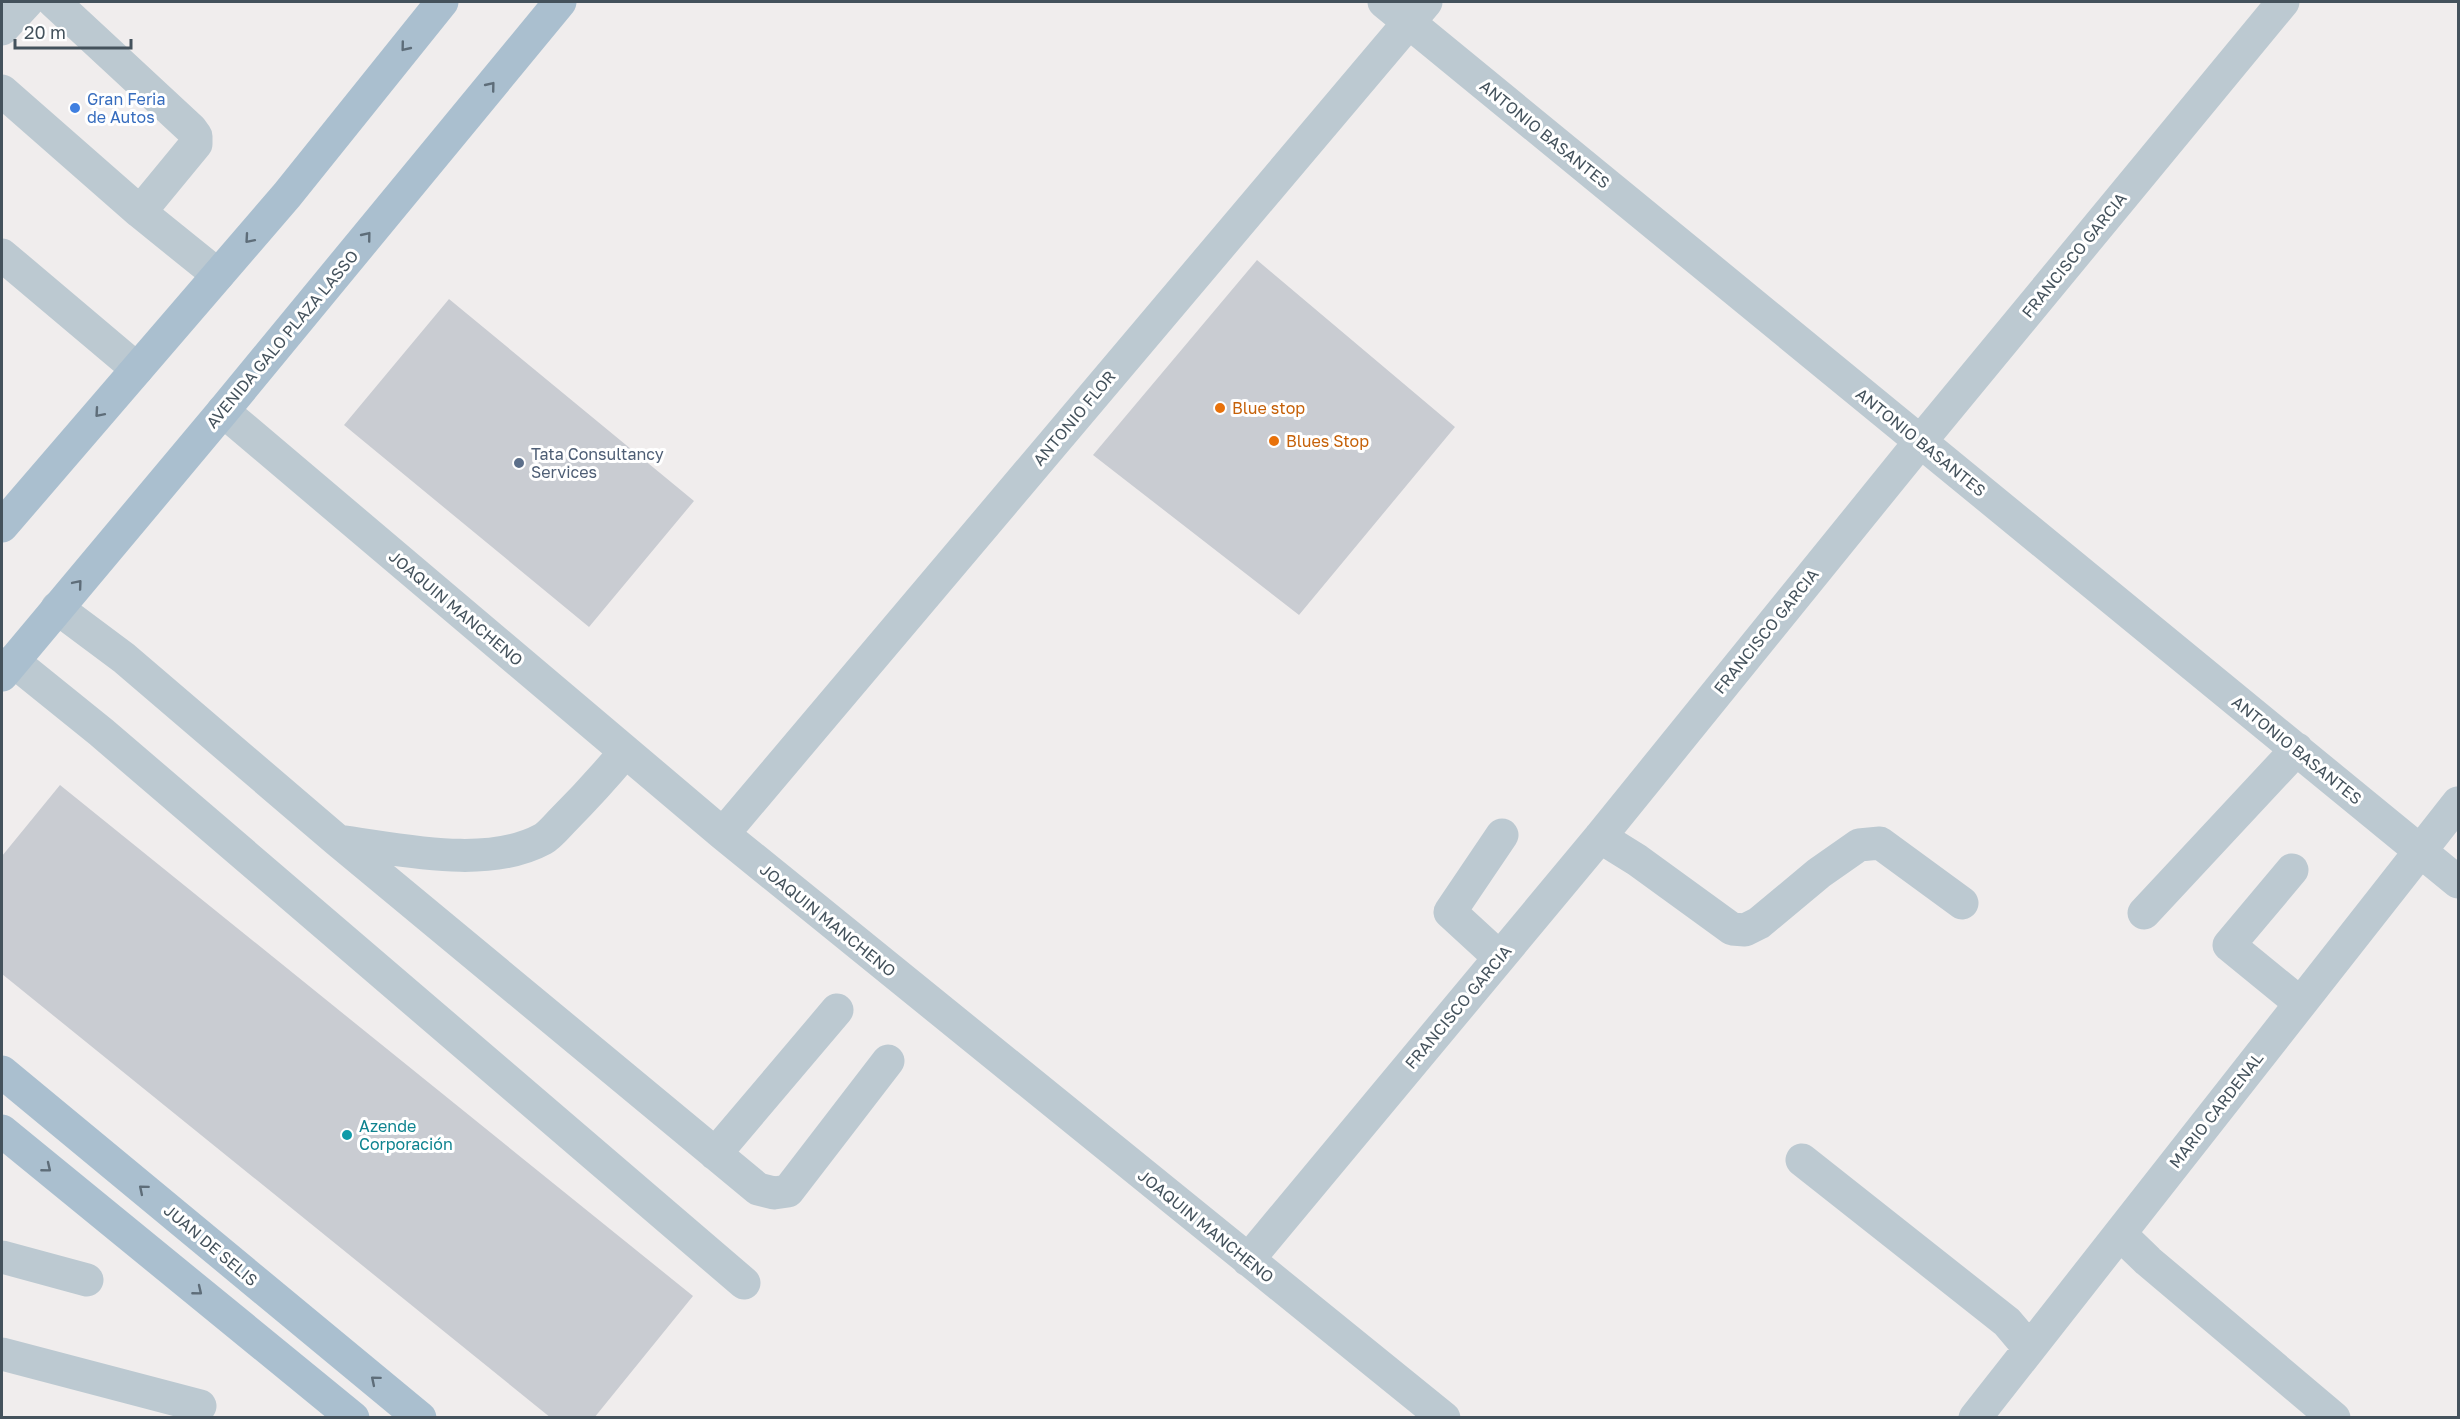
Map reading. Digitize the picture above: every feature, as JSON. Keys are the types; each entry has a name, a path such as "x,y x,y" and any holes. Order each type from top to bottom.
{"main road":[{"path":"2,526 287,195 442,2"},
{"name":"AVENIDA GALO PLAZA LASSO","path":"7,668 223,411 560,2"},
{"name":"JUAN DE SELIS","path":"2,1072 420,1418"},
{"path":"2,1131 353,1418"}],"street":[{"path":"2,29 27,2"},
{"path":"54,2 196,136 196,144 140,212"},
{"name":"ANTONIO BASANTES","path":"1384,2 1418,12 1920,442 2458,882"},
{"name":"FRANCISCO GARCIA","path":"1248,1260 1600,837 1920,442 2283,2"},
{"name":"ANTONIO FLOR","path":"723,834 1418,12"},
{"path":"2,91 140,212 218,275"},
{"path":"2,255 137,369"},
{"name":"JOAQUIN MANCHENO","path":"223,411 723,834 1444,1418"},
{"path":"57,608 124,658 338,841 758,1189 774,1193 789,1191 888,1061"},
{"path":"7,668 100,732 744,1283"},
{"path":"2144,913 2297,749"},
{"path":"338,841 462,856 491,855 514,850 544,838 594,790 625,752"},
{"name":"MARIO CARDENAL","path":"1975,1418 2458,803"},
{"path":"1499,957 1450,912 1502,835"},
{"path":"1600,837 1732,929 1745,930 1759,923 1859,844 1880,843 1962,903"},
{"path":"2292,870 2229,945 2300,1003"},
{"path":"716,1154 837,1010"},
{"path":"1802,1160 2007,1322 2029,1348"},
{"path":"2120,1234 2148,1261 2334,1418"},
{"path":"2,1257 87,1280"},
{"path":"2,1354 200,1406"}],"building":[{"name":"Blues Stop","path":"1257,260 1455,427 1299,615 1093,455"},
{"name":"Tata Consultancy Services","path":"449,299 694,501 589,627 344,425"},
{"name":"Azende Corporación","path":"60,785 693,1296 594,1418 551,1418 2,974 2,856"}],"place":[{"name":"Gran Feria de Autos","path":"75,108"},
{"name":"Blue stop","path":"1220,408"},
{"name":"Blues Stop","path":"1274,441"},
{"name":"Tata Consultancy Services","path":"519,463"},
{"name":"Azende Corporación","path":"347,1135"}]}
